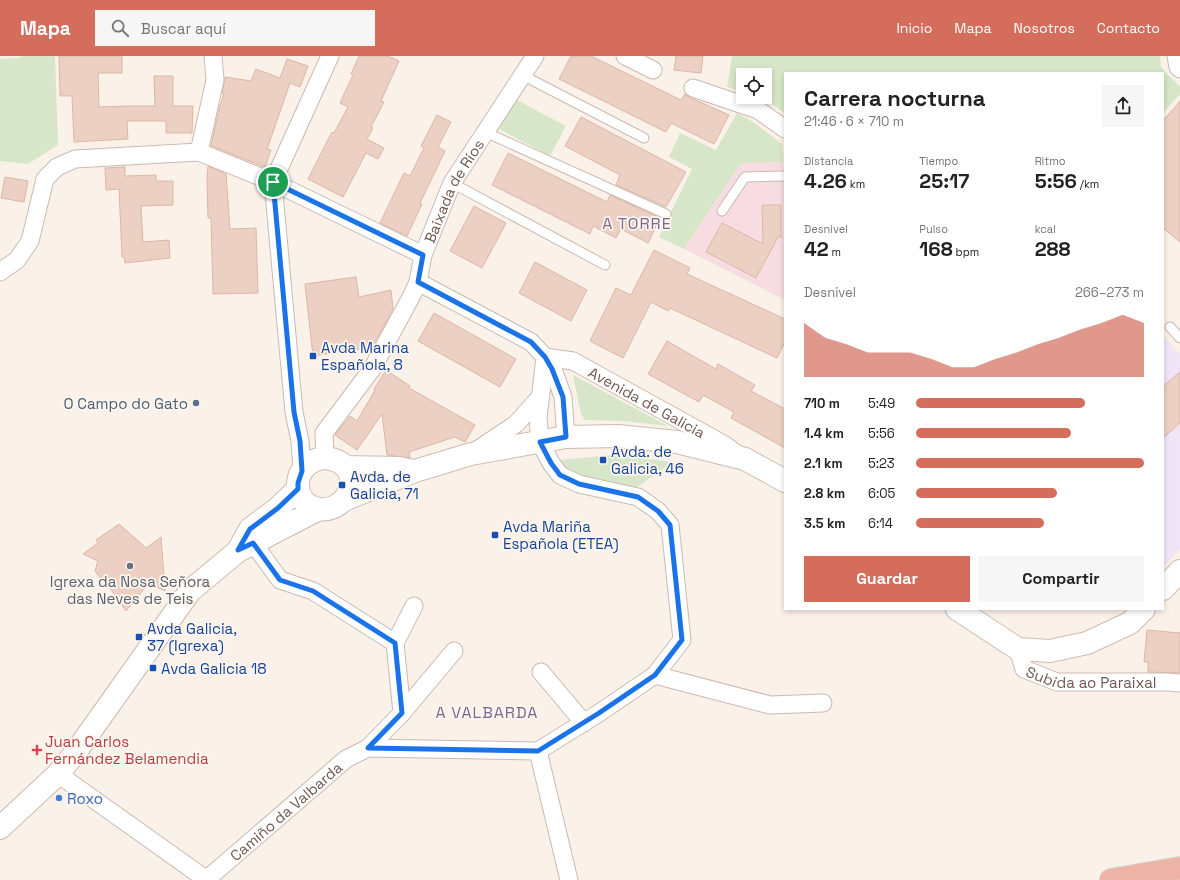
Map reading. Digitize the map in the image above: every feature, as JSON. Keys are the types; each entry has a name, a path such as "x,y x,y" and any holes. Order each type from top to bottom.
{"highway":[{"path":"1111,880 1180,868"}],"main road":[{"name":"Avenida de Galicia","path":"344,500 415,471 470,454 566,437 618,436 677,442 744,460 782,477"},
{"path":"0,828 58,774 75,753 190,591 246,547 320,509 333,507 344,500 348,495 351,482 347,467 340,462 311,469 278,508 250,529 246,547"},
{"name":"Avenida de Galicia","path":"347,467 399,468 415,471"},
{"path":"311,469 301,496 308,504 320,509"},
{"path":"1164,588 1180,571"},
{"path":"959,610 1018,648 1050,651 1087,644 1130,623 1143,610"}],"street":[{"path":"199,152 215,80 213,56"},
{"path":"311,469 300,441 294,412 273,182 330,56"},
{"name":"Baixada de Ríos","path":"311,469 324,433 372,369 418,282 423,255 452,182 535,56"},
{"path":"625,56 653,70"},
{"path":"1176,56 1178,67 1180,69"},
{"path":"693,88 758,110 784,128"},
{"path":"0,272 17,260 30,241 45,179 57,167 75,159 199,152 273,182 423,255"},
{"path":"418,282 531,342 545,357 552,369 563,397 566,437"},
{"path":"545,357 538,418 540,442 551,463 560,475 579,484 638,497 658,511 670,525 682,640 655,675 584,723 538,751 569,880"},
{"name":"Avenida de Galicia","path":"545,357 573,361 725,445 744,460"},
{"name":"Avenida de Galicia","path":"470,454 516,424 541,396"},
{"path":"246,547 280,580 313,591 395,643"},
{"path":"402,713 395,643 414,606"},
{"name":"Subida ao Paraixal","path":"1018,648 1024,669 1057,682 1180,683"},
{"name":"Camiño da Valbarda","path":"207,880 346,759 368,748 402,713 454,651"},
{"path":"541,672 584,723"},
{"path":"655,675 770,705 823,703"},
{"name":"Camiño da Valbarda","path":"368,748 538,751"},
{"path":"58,774 207,880"}],"lane":[{"path":"522,75 644,138"},
{"path":"485,132 666,214"},
{"path":"722,210 745,177 784,176"},
{"path":"452,182 605,265"},
{"path":"1170,327 1180,338"}],"shaded area":[{"path":"783,162 784,299 684,249 741,163"},
{"path":"1164,336 1180,355 1180,549 1164,566"}],"green space":[{"path":"21,56 55,56 58,145 28,164 0,161 0,59 19,58"},
{"path":"732,56 1160,56 1161,67 1180,87 1180,94 1164,112 1164,72 784,72 784,112 772,104 772,68 736,68 736,90 727,87"},
{"path":"515,99 566,126 550,156 499,129"},
{"path":"737,113 753,122 782,144 783,162 741,163 684,249 659,237 692,169 669,157 680,133 716,150"},
{"path":"573,375 668,426 623,421 585,420 581,414"},
{"path":"614,455 673,462 636,488 615,486 566,472 560,460"}],"building":[{"path":"59,56 122,56 122,73 98,73 99,107 155,106 154,76 173,76 173,106 193,106 192,133 166,133 166,121 127,121 128,139 74,142 72,96 60,96"},
{"path":"359,56 388,56 399,61 381,101 384,102 371,127 373,128 367,139 384,148 378,159 366,153 343,197 308,179 332,132 334,133 348,107 340,103 353,75 351,74"},
{"path":"571,56 591,56 681,100 685,94 729,115 714,144 671,123 666,132 559,79"},
{"path":"676,56 703,56 701,73 674,70"},
{"path":"287,59 308,66 300,87 290,83 267,149 271,150 265,167 211,146 219,109 224,94 222,93 225,77 251,81 256,69 280,78"},
{"path":"1180,101 1180,242 1164,229 1164,120"},
{"path":"437,115 451,122 438,147 445,151 420,203 422,204 407,236 380,223 404,173 410,176 424,148 421,146"},
{"path":"581,117 686,172 666,207 616,185 620,175 565,146"},
{"path":"508,153 607,202 610,195 660,218 648,243 621,229 616,238 593,226 590,234 492,185"},
{"path":"208,166 226,174 230,229 256,228 258,293 213,294 211,218 208,218"},
{"path":"125,167 125,176 156,175 156,181 173,181 173,205 141,206 143,242 169,240 170,258 125,263 124,257 122,257 119,189 106,190 105,168"},
{"path":"5,177 28,181 24,202 1,198"},
{"path":"762,205 781,205 781,237 778,237 756,278 706,252 722,223 763,244"},
{"path":"474,206 506,223 482,268 450,251"},
{"path":"654,250 690,268 687,274 784,319 784,344 777,358 670,308 668,311 651,302 623,358 590,341 616,288 631,295"},
{"path":"535,262 587,290 571,321 519,293"},
{"path":"356,277 359,297 391,290 393,309 372,347 313,356 305,284"},
{"path":"434,313 516,359 500,387 418,341"},
{"path":"667,341 716,369 718,364 755,385 751,391 784,408 784,447 731,418 734,412 703,395 699,402 648,374"},
{"path":"386,370 410,386 409,388 475,425 465,442 455,437 409,452 410,458 387,455 382,414 357,450 335,435 350,416 357,421"},
{"path":"1180,372 1180,423 1164,437 1164,385"},
{"name":"Igrexa da Nosa Señora das Neves de Teis","path":"119,524 146,548 161,537 165,591 149,583 126,611 103,578 101,579 95,571 98,561 83,554 98,543 96,540"},
{"path":"1147,630 1180,633 1180,673 1148,672 1148,662 1144,662"}],"place":[{"name":"Avda Marina Española, 8","path":"313,356"},
{"name":"O Campo do Gato","path":"196,403"},
{"name":"Avda. de Galicia, 46","path":"603,460"},
{"name":"Avda. de Galicia, 71","path":"342,485"},
{"name":"Avda Mariña Española (ETEA)","path":"495,535"},
{"name":"Igrexa da Nosa Señora das Neves de Teis","path":"130,566"},
{"name":"Avda Galicia, 37 (Igrexa)","path":"139,637"},
{"name":"Avda Galicia 18","path":"153,668"},
{"name":"Juan Carlos Fernández Belamendia","path":"37,750"},
{"name":"Roxo","path":"59,798"}],"district":[{"name":"A TORRE","path":"637,223"},
{"name":"A VALBARDA","path":"487,712"}],"route":[{"path":"273,182 423,255 418,282 531,342 545,357 552,369 563,397 566,437 540,442 551,463 560,475 579,484 638,497 658,511 670,525 682,640 655,675 599,713 538,751 368,748 402,713 395,643 313,591 280,580 253,543 238,550 250,529 278,508 298,489 299,477 302,471 300,441 294,412 273,182"}]}
